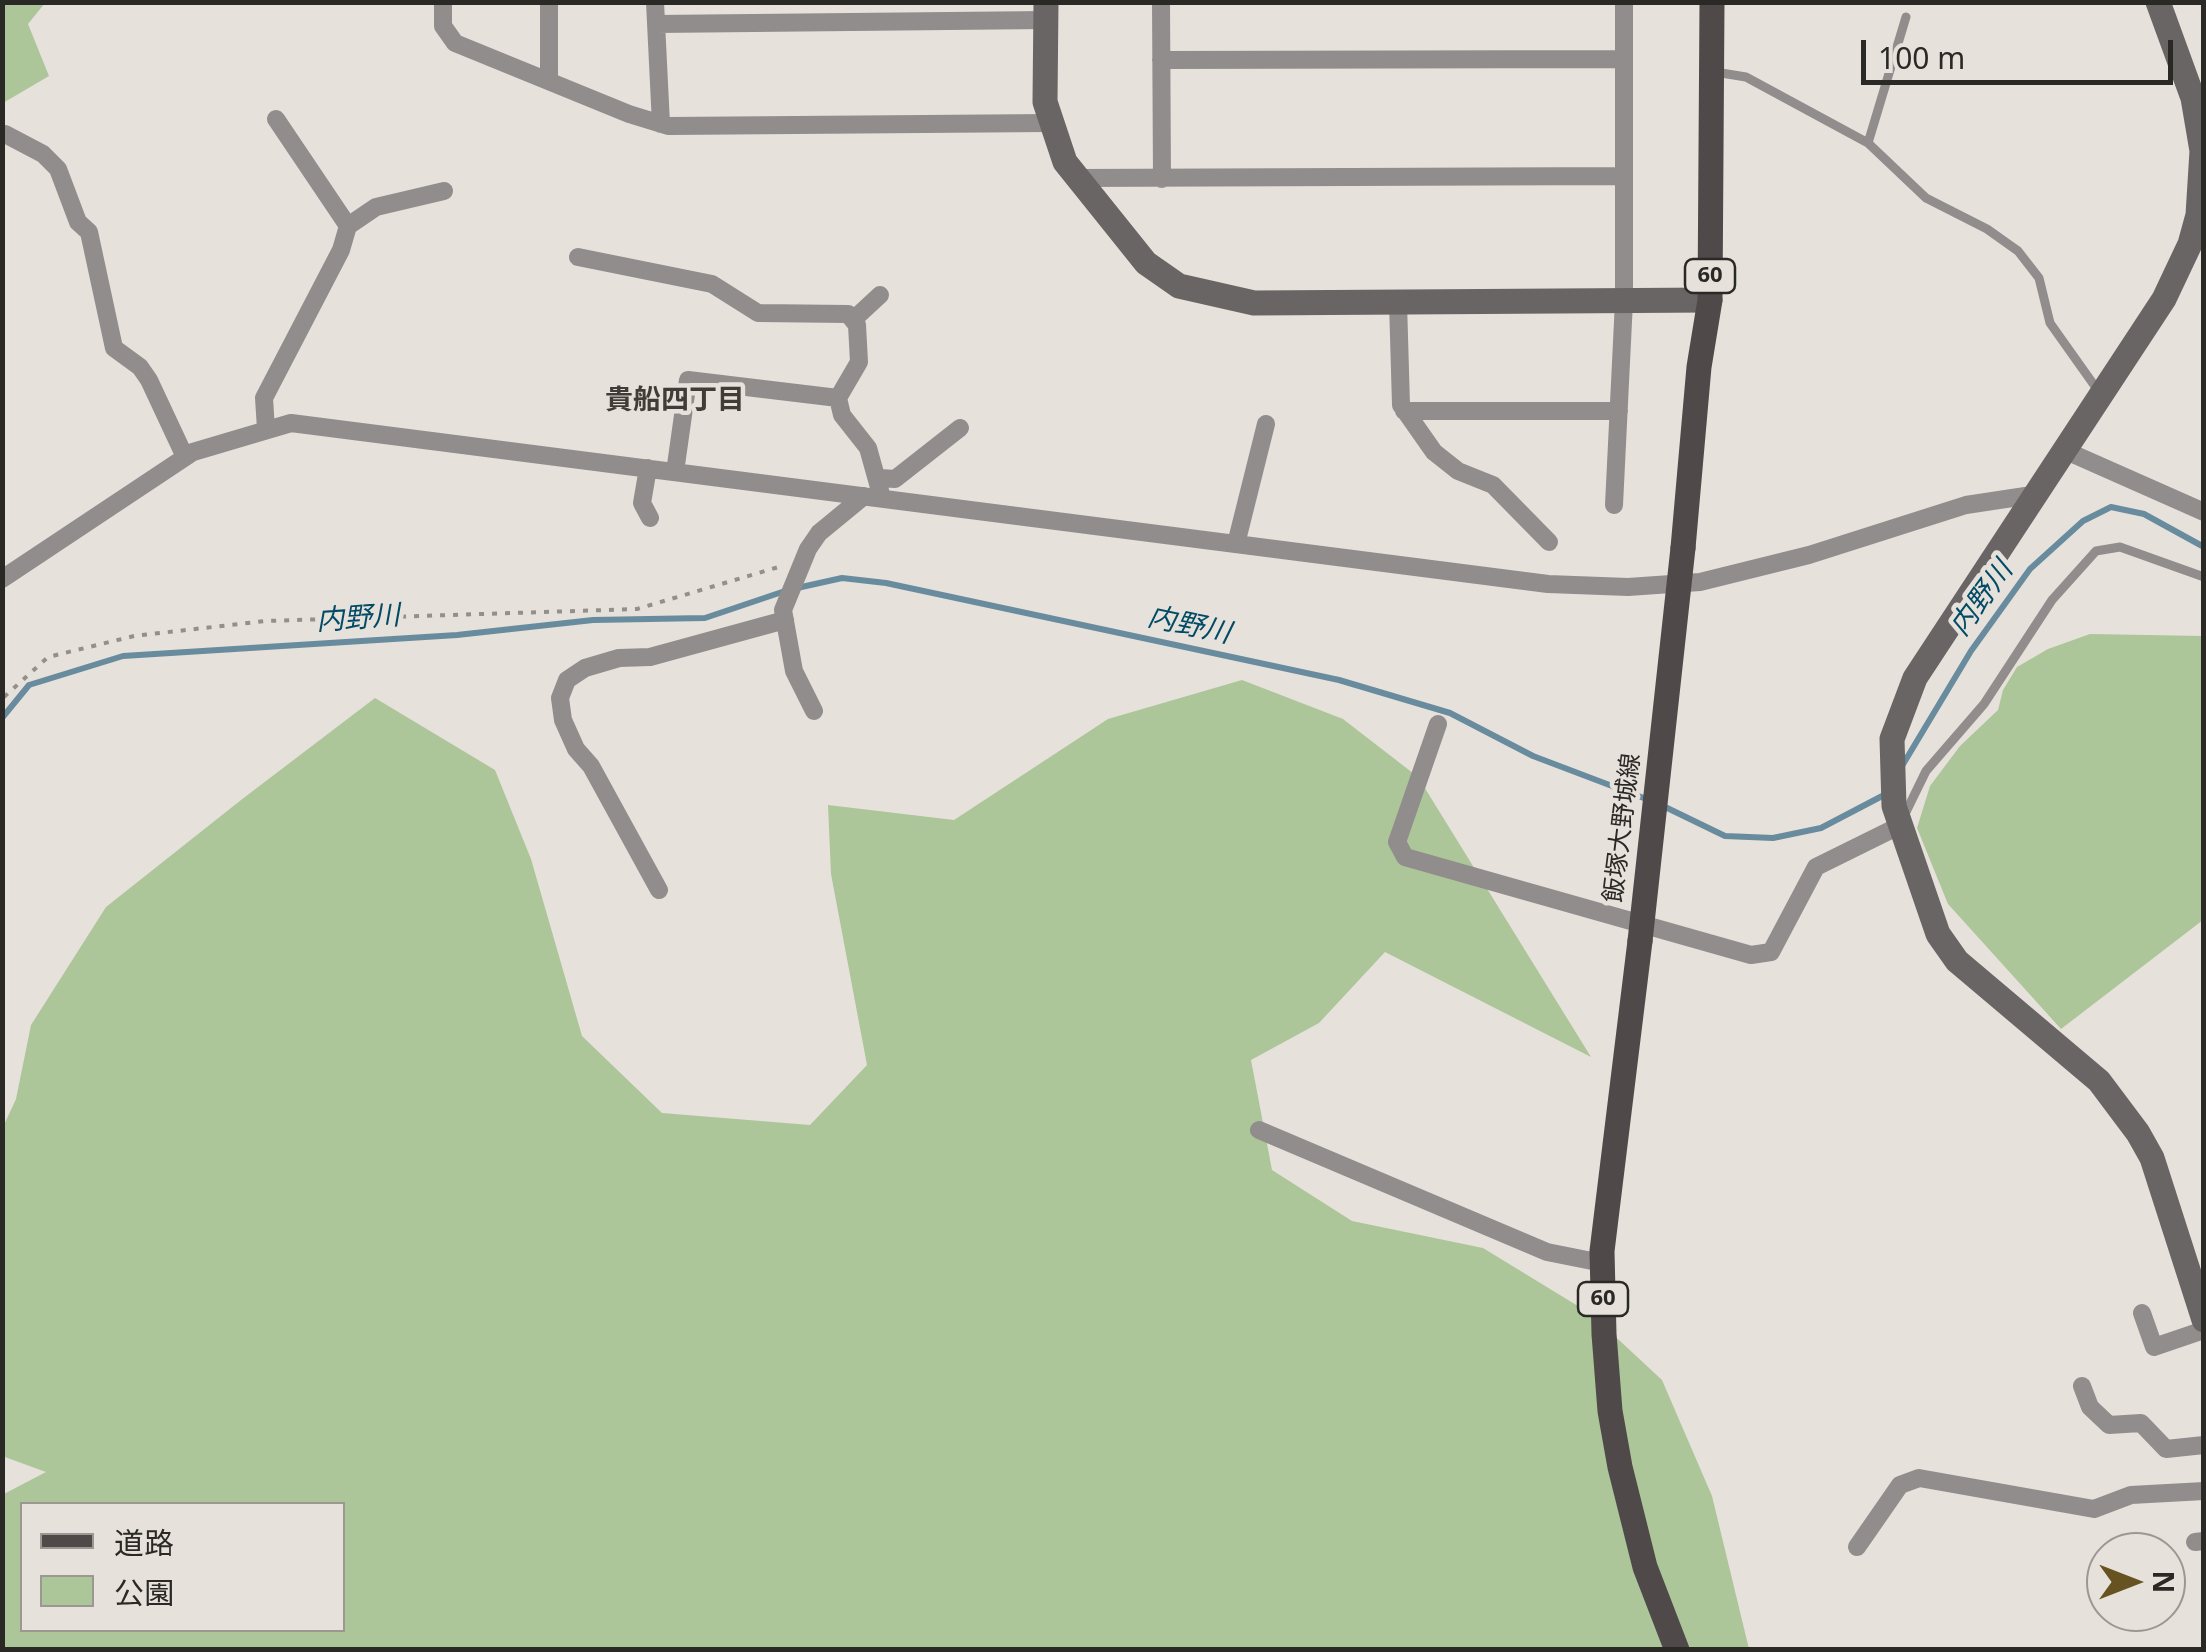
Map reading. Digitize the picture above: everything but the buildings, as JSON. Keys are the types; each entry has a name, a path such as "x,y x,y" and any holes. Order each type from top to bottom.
{"main road":[{"name":"飯塚大野城線","path":"1678,1650 1645,1566 1620,1468 1610,1411 1602,1263 1615,1120 1640,941 1683,548 1699,367 1710,300 1712,2"}],"street":[{"path":"442,2 442,26 455,43 662,124 1049,123"},
{"path":"549,2 549,81"},
{"path":"655,2 662,124"},
{"path":"1161,2 1162,179"},
{"path":"1614,506 1624,301 1624,2"},
{"path":"2142,1313 2154,1346 2202,1316 2152,1158 2099,1081 1956,961 1938,934 1898,815 1892,739 1915,678 2180,270 2198,215 2203,151 2193,98 2158,2"},
{"path":"656,24 1046,11 1049,123 1075,178 1146,263 1179,286 1254,303 1710,300"},
{"path":"1161,60 1624,58"},
{"path":"276,119 348,226"},
{"path":"5,134 43,154 58,169 78,222 89,232 114,348 140,367 185,456"},
{"path":"1075,178 1624,176"},
{"path":"266,429 264,398 342,250 348,226 376,207 444,191"},
{"path":"578,258 712,284 758,313 777,317 836,312 857,325 859,362 838,398 842,415 868,448 880,478 873,497 819,532 799,562 784,615 794,671 814,711"},
{"path":"853,320 880,295"},
{"path":"1398,302 1404,410 1434,452 1458,471 1492,484 1549,542"},
{"path":"675,472 688,380 838,398"},
{"path":"1404,410 1619,411"},
{"path":"2,579 185,456 291,423 339,426 1548,584 1628,587 1733,575 1966,505 2032,495"},
{"path":"1236,544 1266,424"},
{"path":"880,478 895,478 960,428"},
{"path":"2064,450 2204,512"},
{"path":"648,468 642,503 650,518"},
{"path":"660,890 592,766 576,749 562,709 566,680 585,668 619,658 650,658 784,615"},
{"path":"1438,724 1397,842 1405,857 1751,955 1772,952 1816,867 1898,815"},
{"path":"1259,1130 1547,1252 1602,1263"},
{"path":"2082,1386 2090,1407 2110,1425 2141,1422 2166,1448 2204,1445"},
{"path":"1857,1546 1900,1485 1919,1478 2094,1509 2130,1496 2204,1490"}],"lane":[{"path":"1868,143 1906,16"},
{"path":"1712,72 1746,77 1868,143 1926,198 1986,229 2018,251 2039,278 2050,323 2099,392"},
{"path":"1898,815 1926,771 1984,704 2052,600 2096,551 2120,547 2204,577"}],"path":[{"path":"4,697 48,657 134,636 265,621 636,610 799,562"}],"green space":[{"path":"3,2 45,3 28,24 49,76 3,103"},
{"path":"2090,634 2203,636 2203,920 2061,1029 1948,904 1917,828 1930,786 1960,746 1998,710 2003,690 2017,667 2048,649"},
{"path":"1242,680 1343,719 1418,777 1591,1057 1385,952 1319,1023 1251,1060 1272,1170 1352,1221 1483,1248 1591,1314 1662,1380 1712,1496 1749,1649 3,1649 2,1495 46,1472 2,1456 3,1127 16,1099 31,1025 106,907 375,698 495,770 531,859 582,1036 662,1113 810,1125 867,1065 831,874 828,805 954,820 1108,719"}],"waterway":[{"name":"内野川","path":"1902,766 1971,651 2030,569 2083,521 2111,507 2144,514 2204,547"},
{"name":"内野川","path":"797,588 842,578 886,583 1339,680 1450,713 1533,756 1649,800"},
{"name":"内野川","path":"2,718 29,685 123,656 457,635 593,620 705,618 785,591"},
{"name":"内野川","path":"1661,805 1725,836 1773,838 1821,828 1886,794"}],"district":[{"name":"貴船四丁目","path":"675,401"}]}
